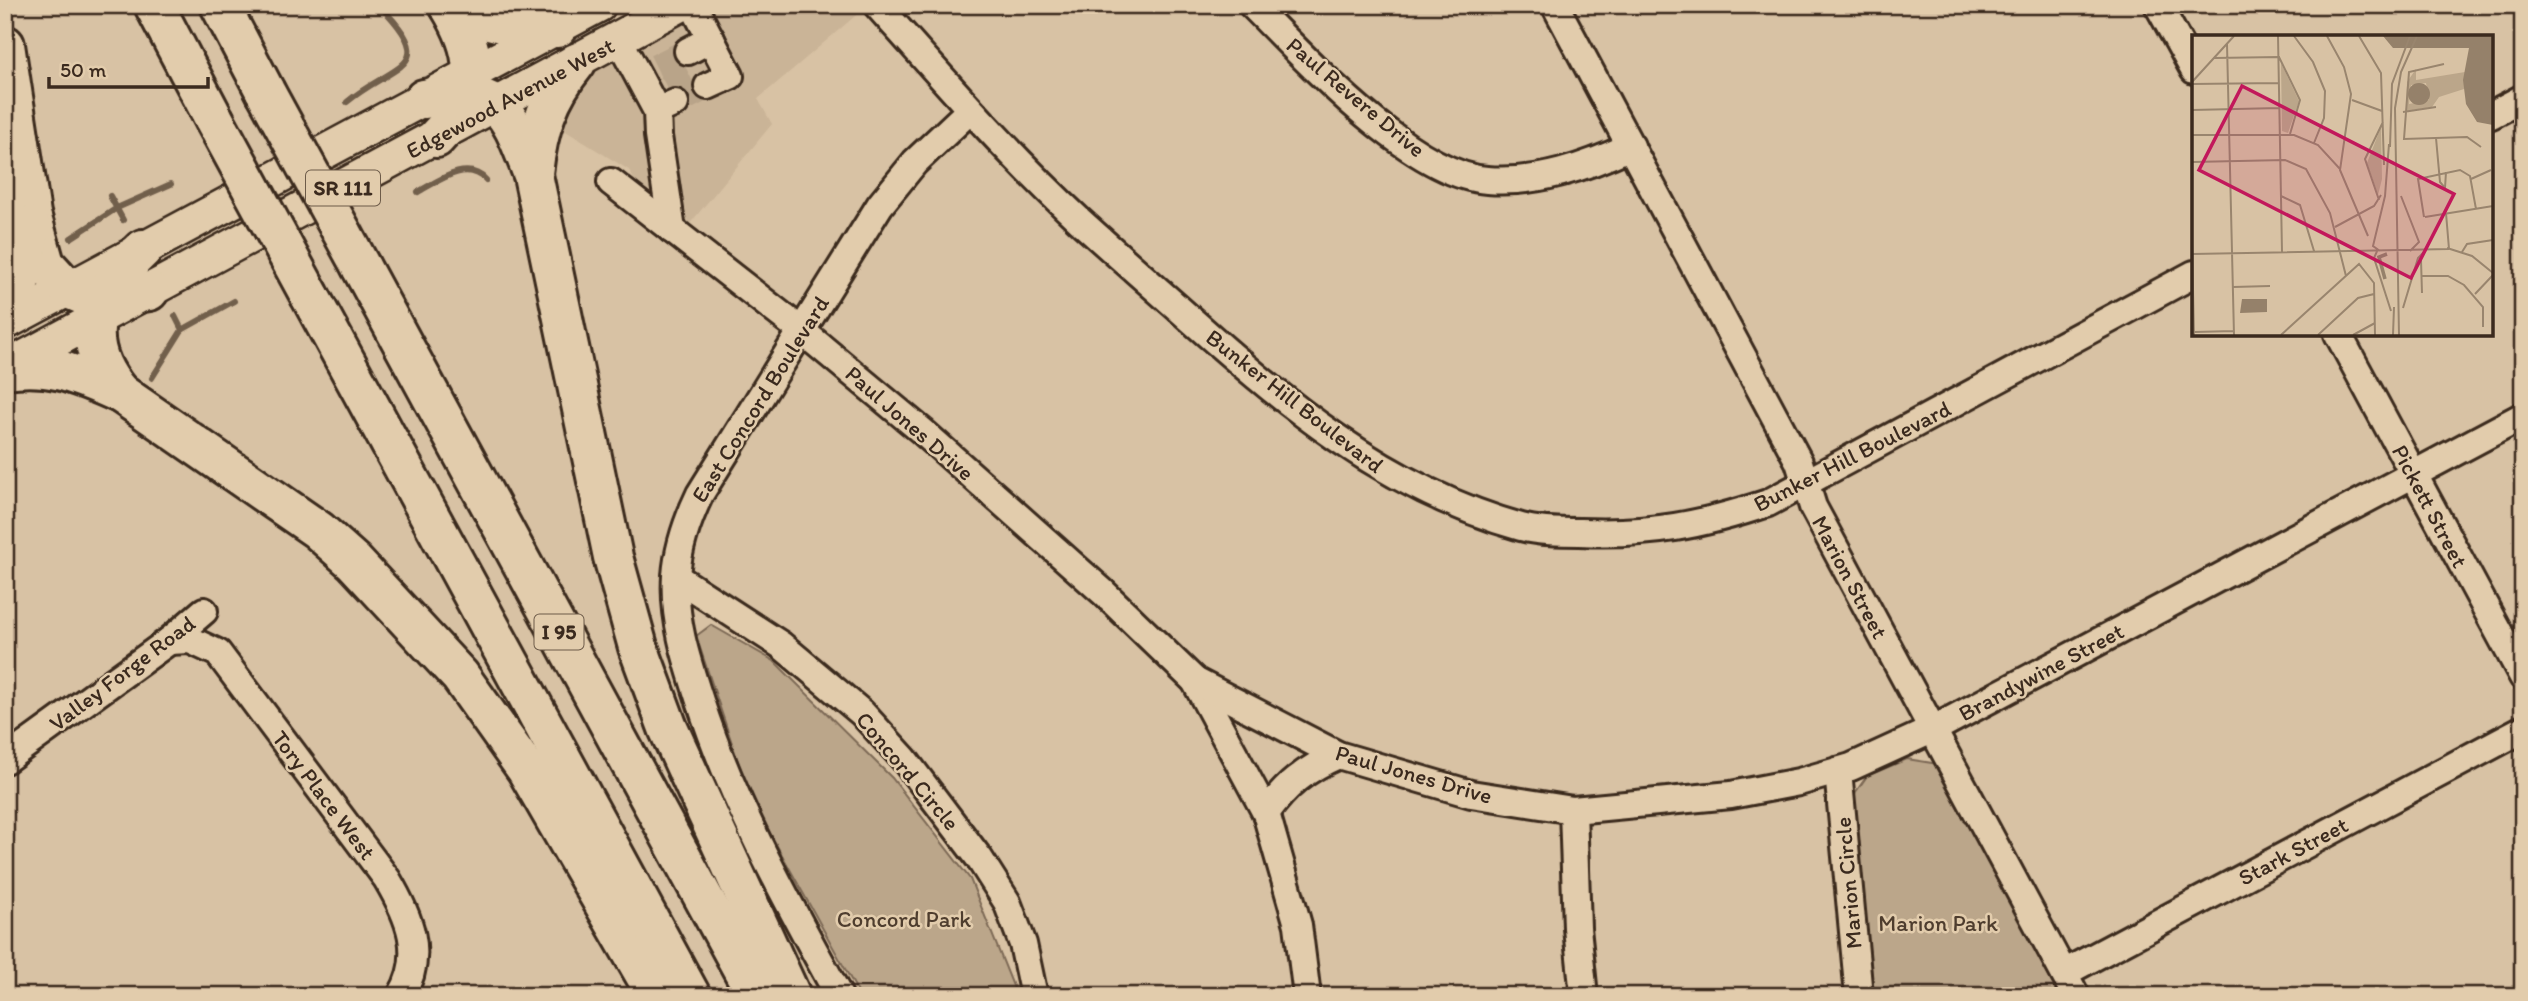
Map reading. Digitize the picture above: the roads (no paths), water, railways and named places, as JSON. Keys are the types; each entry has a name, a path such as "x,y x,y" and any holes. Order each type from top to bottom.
{"highway":[{"name":"I 95","path":"154,5 691,996"},
{"name":"I 95","path":"220,5 757,996"},
{"path":"449,5 485,21 505,25 557,27"},
{"path":"449,5 468,41 479,91 512,120 533,175 612,557 638,646 668,728 791,996"},
{"path":"5,44 31,214 45,264 88,303 96,356 103,373 120,393"},
{"path":"533,175 538,135 547,105 557,86 576,63"},
{"path":"424,99 479,91"},
{"path":"436,138 479,91"},
{"path":"5,311 24,272 31,214"},
{"path":"88,303 143,249"},
{"path":"88,303 149,291"},
{"path":"5,368 50,367 72,372 120,393 318,530 354,562 460,676 526,769 657,996"}],"main road":[{"name":"Edgewood Avenue West","path":"479,91 557,27 599,5"},
{"name":"Edgewood Avenue West","path":"479,91 576,63 680,5"},
{"name":"Edgewood Avenue West","path":"143,249 424,99"},
{"name":"Edgewood Avenue West","path":"149,291 436,138"},
{"path":"5,323 88,303"},
{"path":"5,368 88,303"}],"street":[{"path":"693,5 705,60"},
{"name":"Bunker Hill Boulevard","path":"877,5 970,110 1079,219 1239,362 1357,454 1418,487 1523,527 1622,534 1668,530 1713,522 1768,503 2192,275"},
{"name":"Paul Revere Drive","path":"1252,5 1316,69 1406,146 1449,171 1486,180 1524,178 1596,163 1630,146"},
{"name":"Marion Street","path":"1555,5 1799,462 1814,508 2070,985"},
{"path":"2158,5 2192,66"},
{"path":"619,40 657,89 657,136 672,230"},
{"path":"2493,114 2523,98"},
{"name":"East Concord Boulevard","path":"838,996 769,867 717,752 684,653 676,577 682,536 700,495 803,332 852,246 880,205 915,162 970,110"},
{"name":"Paul Jones Drive","path":"611,183 803,332 922,431 1103,593 1195,681 1338,755 1471,794 1523,803"},
{"name":"Pickett Street","path":"2339,336 2523,677"},
{"name":"Brandywine Street","path":"1523,803 1573,810 1731,795 1799,782 1838,771 1931,730 2523,416"},
{"name":"Concord Circle","path":"676,577 781,645 862,713 904,759 979,858 1007,902 1023,944 1034,996"},
{"name":"Valley Forge Road","path":"5,760 169,641 204,611"},
{"name":"Tory Place West","path":"169,641 190,639 218,653 387,878 407,911 415,942 412,967 401,996"},
{"name":"Paul Jones Drive","path":"1195,681 1266,813 1297,925 1307,996"},
{"name":"Stark Street","path":"2070,985 2523,729"},
{"path":"1266,813 1283,789 1307,769 1338,755"},
{"name":"Marion Circle","path":"1838,771 1859,996"},
{"path":"1573,810 1577,928 1584,996"}],"waterway":[{"path":"347,102 394,71 404,63 409,54 407,42 398,26 379,5"},
{"path":"418,192 443,178 461,172 470,171 486,180"},
{"path":"71,238 117,208 171,184"},
{"path":"110,196 123,220"},
{"path":"152,378 182,330 234,301"},
{"path":"175,316 182,330"}],"tunnel":[{"path":"656,67 688,51"},
{"path":"665,84 698,67"},
{"path":"675,103 708,86"}],"park label":[{"name":"Concord Park","path":"904,919"},
{"name":"Marion Park","path":"1938,923"}]}
